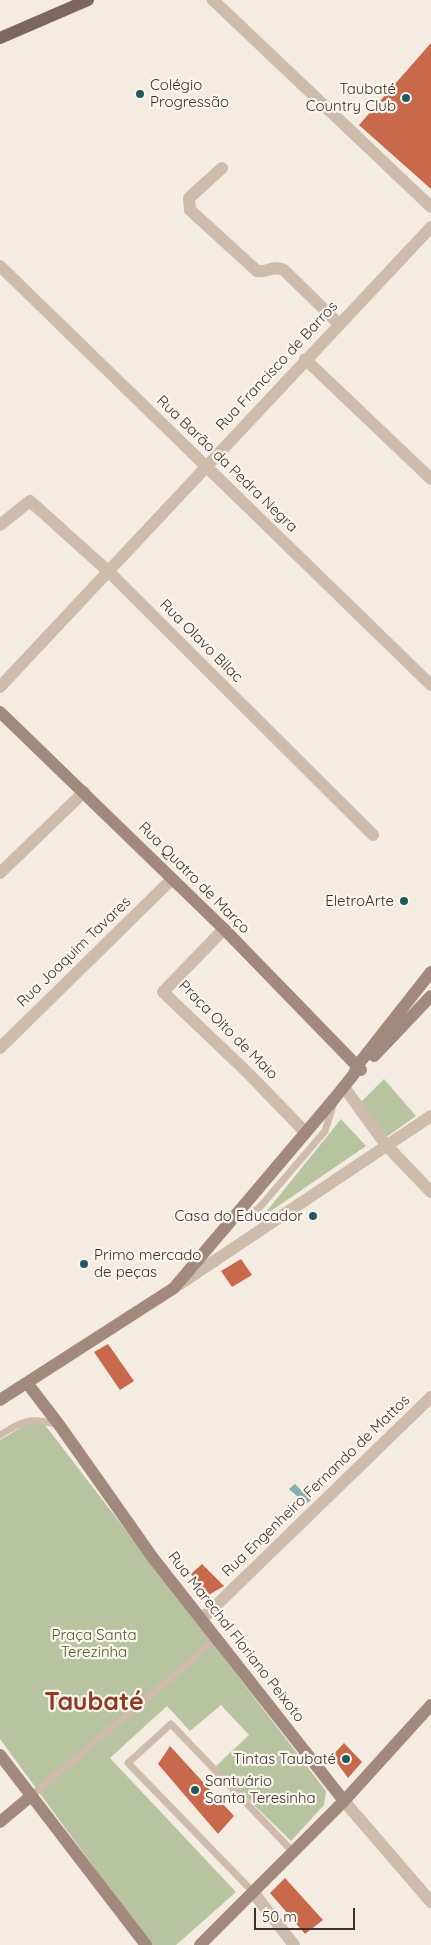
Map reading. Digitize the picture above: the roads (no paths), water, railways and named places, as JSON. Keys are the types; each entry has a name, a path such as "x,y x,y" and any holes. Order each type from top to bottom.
{"main road":[{"path":"0,38 88,0"},
{"name":"Rua Quatro de Março","path":"0,712 224,929 357,1070"},
{"path":"0,1400 174,1288 344,1087 431,972"},
{"path":"357,1070 431,996"},
{"name":"Rua Marechal Floriano Peixoto","path":"27,1383 60,1426 153,1558 344,1800"},
{"path":"200,1945 344,1800 431,1704"},
{"path":"0,1755 146,1945"},
{"path":"0,1822 31,1796"}],"street":[{"path":"213,0 431,207"},
{"path":"222,168 189,198 190,210 257,271 262,272 275,267 284,270 338,324"},
{"name":"Rua Francisco de Barros","path":"0,687 305,359 431,227"},
{"name":"Rua Barão da Pedra Negra","path":"0,266 431,685"},
{"path":"305,359 431,479"},
{"name":"Rua Olavo Bilac","path":"0,525 30,501 108,572 372,835"},
{"path":"0,874 84,792"},
{"name":"Rua Joaquim Tavares","path":"0,1048 172,880"},
{"name":"Praça Oito de Maio","path":"224,929 163,992 249,1074 306,1133"},
{"path":"344,1087 386,1145 431,1192"},
{"path":"174,1288 431,1116"},
{"name":"Rua Engenheiro Fernando de Mattos","path":"202,1619 431,1397"},
{"name":"Rua Marechal Floriano Peixoto","path":"344,1800 431,1902"},
{"path":"253,1892 294,1945"}],"lane":[{"path":"231,1221 249,1215 260,1207 317,1142 330,1120 334,1099"},
{"path":"0,1434 20,1422 30,1420 40,1420 60,1426"},
{"path":"31,1796 197,1656 216,1637"},
{"path":"253,1892 128,1763 171,1724 293,1852"}],"water":[{"path":"295,1484 311,1500 306,1504 289,1489"}],"place":[{"name":"Colégio Progressão","path":"140,94"},
{"name":"Taubaté Country Club","path":"406,98"},
{"name":"EletroArte","path":"404,901"},
{"name":"Casa do Educador","path":"313,1216"},
{"name":"Primo mercado de peças","path":"84,1264"},
{"name":"Tintas Taubaté","path":"346,1759"},
{"name":"Santuário Santa Teresinha","path":"195,1790"}],"district":[{"name":"Taubaté","path":"94,1702"}],"park label":[{"name":"Praça Santa Terezinha","path":"94,1644"}]}
